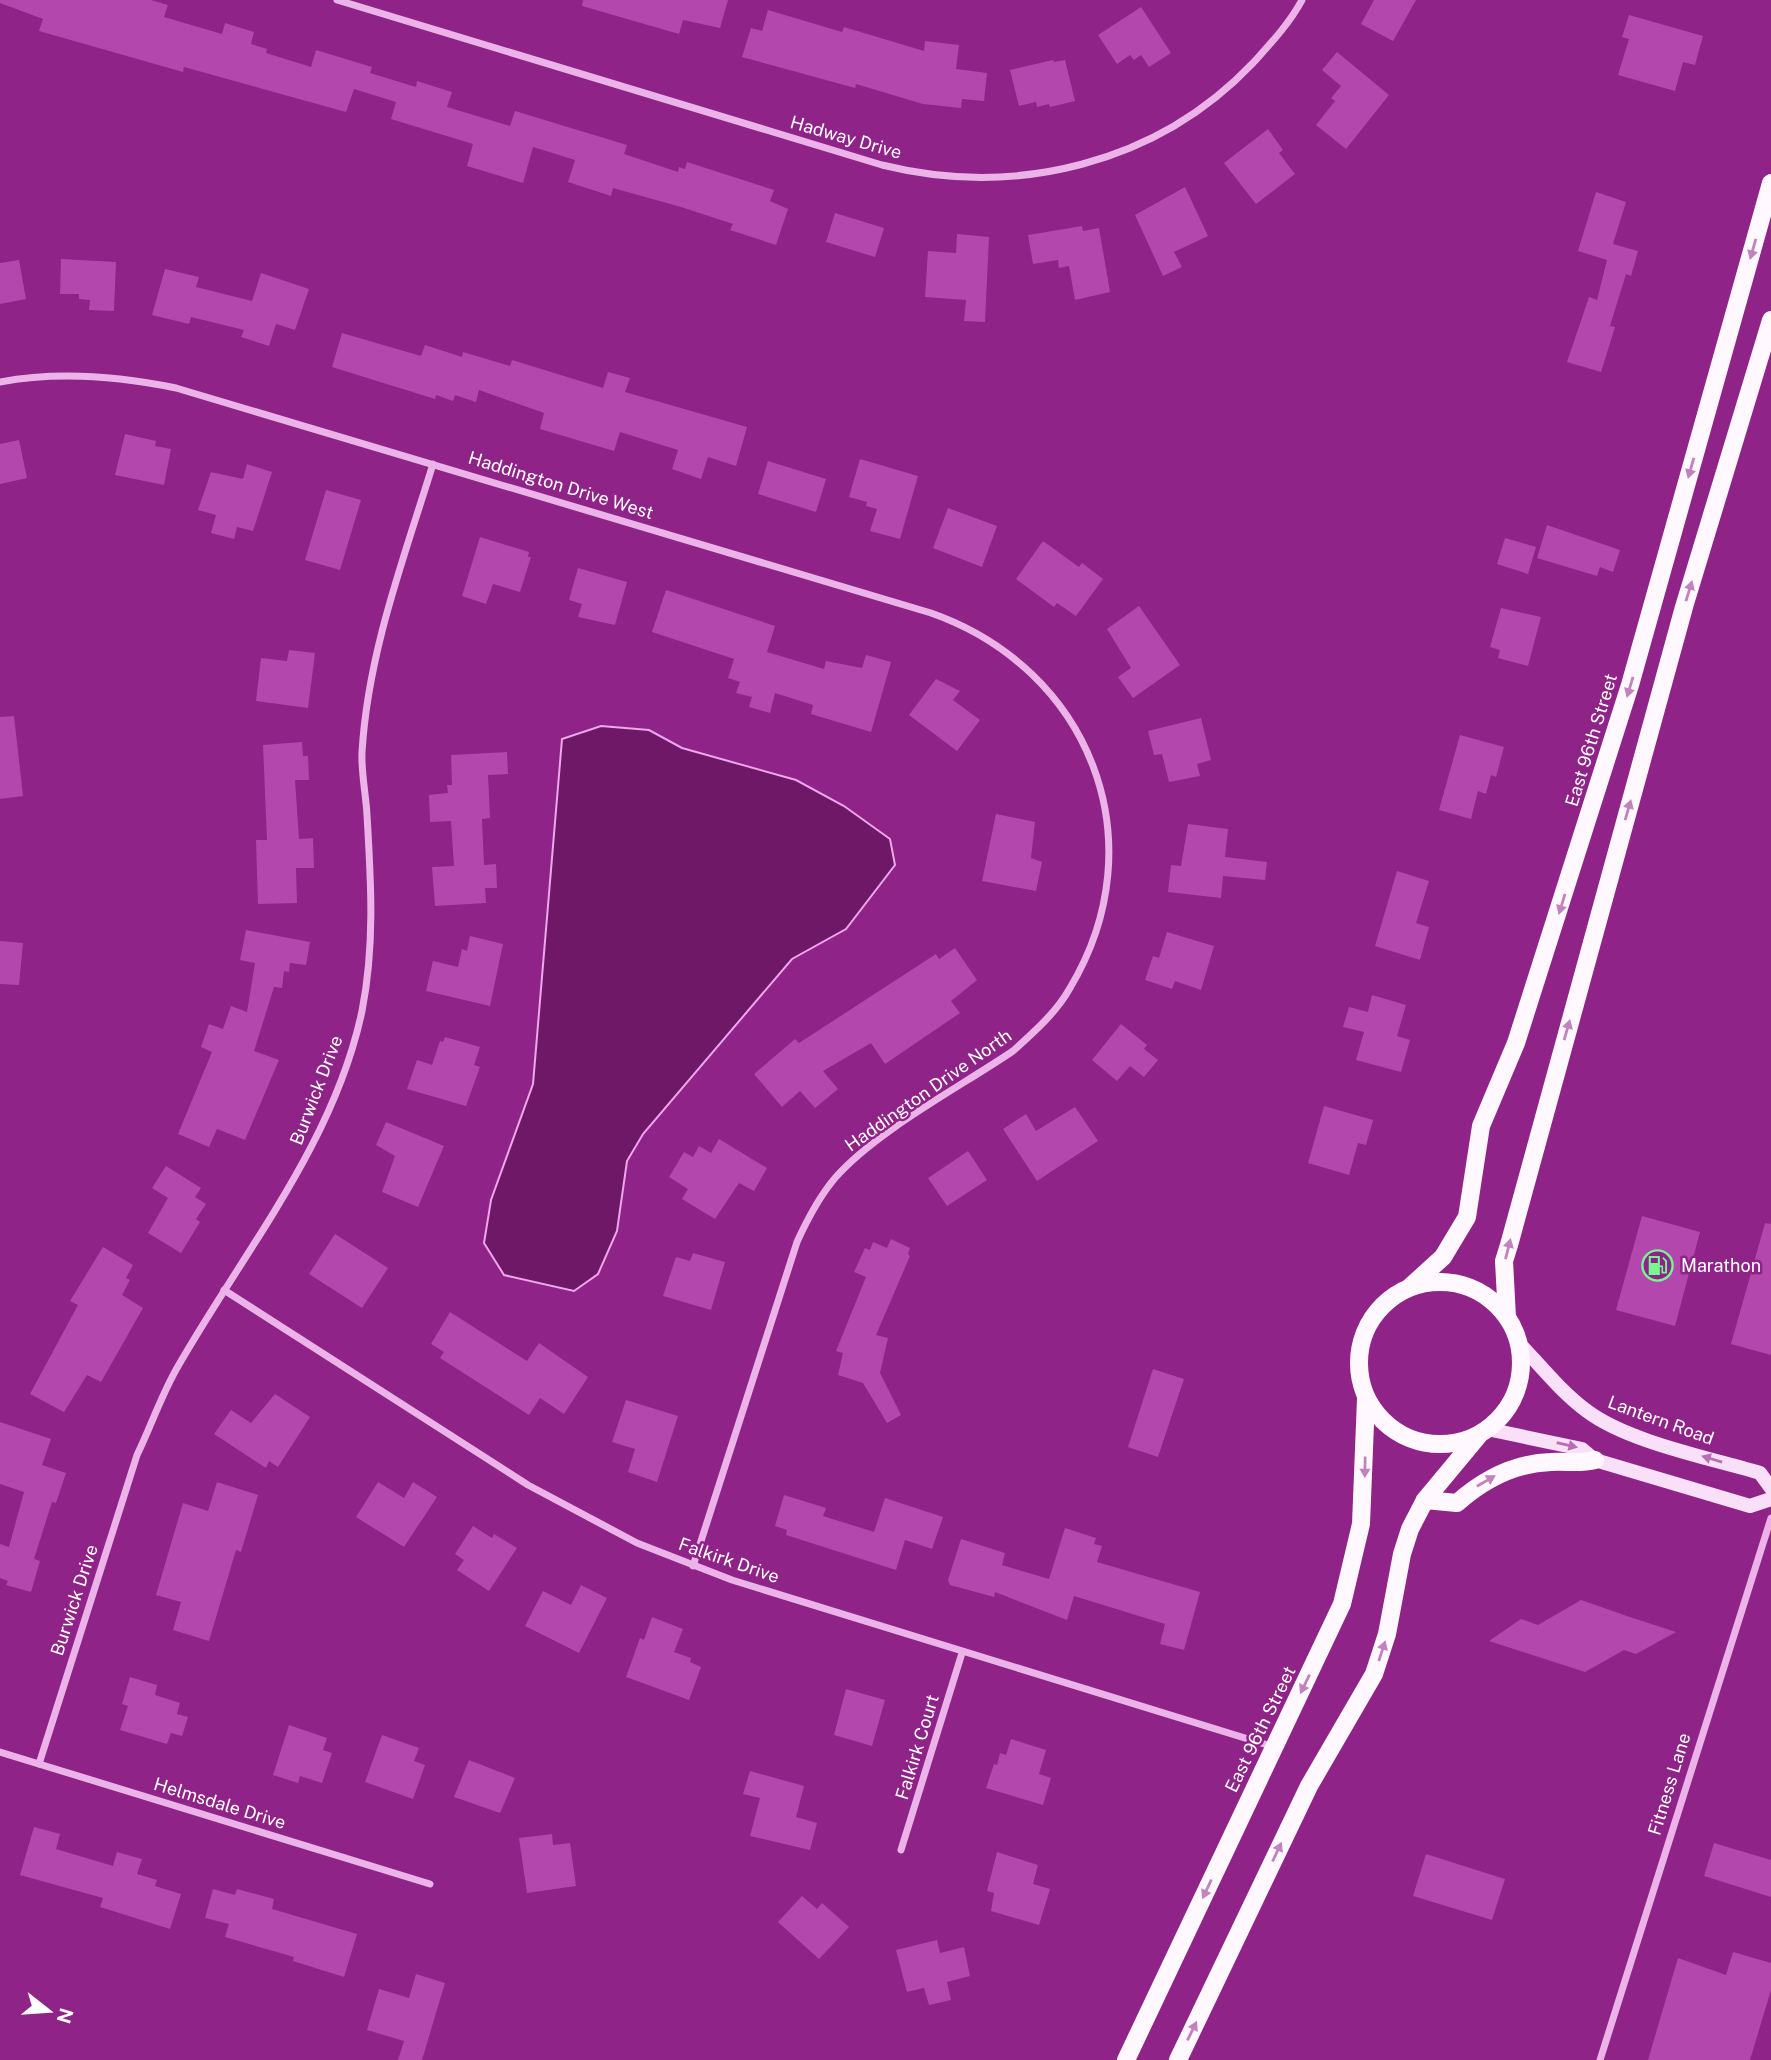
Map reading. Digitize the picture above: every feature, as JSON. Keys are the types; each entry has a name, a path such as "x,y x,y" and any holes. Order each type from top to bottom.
{"main road":[{"name":"East 96th Street","path":"1410,1287 1443,1257 1467,1217 1472,1163 1481,1126 1516,1043 1630,685 1771,183"},
{"path":"1178,2060 1309,1786 1374,1674 1391,1620 1402,1554 1410,1529 1425,1500 1483,1432 1500,1418 1514,1395 1521,1369 1518,1342 1507,1317 1504,1261 1684,607 1771,320"},
{"path":"1483,1432 1454,1443 1428,1444 1402,1436 1381,1420 1366,1399 1359,1373 1360,1346 1370,1321 1387,1301 1410,1287 1436,1282 1464,1285 1488,1298 1507,1317"},
{"name":"East 96th Street","path":"1126,2060 1334,1623 1353,1564 1363,1501 1366,1399"},
{"path":"1425,1500 1457,1503 1488,1479 1526,1465 1551,1462 1579,1464 1595,1460"}],"street":[{"name":"Hadway Drive","path":"337,0 882,165 918,173 990,179 1052,173 1087,164 1122,152 1176,125 1244,73 1269,46 1302,0"},
{"name":"Haddington Drive West","path":"0,383 31,378 91,376 152,383 953,620 997,644 1027,667 1073,722"},
{"name":"Burwick Drive","path":"38,1764 137,1455 177,1366 307,1156 327,1114 361,1013 369,976 373,925 362,751 369,679 433,464"},
{"name":"Haddington Drive North","path":"693,1566 797,1242 813,1208 835,1178 862,1152 1013,1051 1031,1035 1070,989 1092,946 1103,912 1109,840 1102,792 1091,757 1073,722"},
{"name":"Falkirk Drive","path":"224,1290 539,1492 604,1527 693,1566 962,1653 1274,1748"},
{"name":"Lantern Road","path":"1518,1342 1580,1406 1596,1418 1637,1436 1760,1473 1771,1488"},
{"path":"1483,1432 1582,1449 1595,1460 1750,1506 1771,1499"},
{"name":"Fitness Lane","path":"1600,2060 1771,1518"},
{"name":"Falkirk Court","path":"901,1850 962,1653"},
{"name":"Helmsdale Drive","path":"0,1752 430,1884"}],"shaded area":[{"path":"601,726 649,730 682,748 796,780 844,806 890,839 895,865 846,929 792,959 643,1134 627,1161 617,1231 598,1274 574,1291 504,1275 484,1243 491,1200 533,1084 562,739"}],"building":[{"path":"0,0 151,0 168,5 164,17 222,34 225,23 254,32 251,44 267,49 266,53 311,67 316,50 372,67 370,73 416,87 417,81 452,92 447,107 510,126 515,111 627,145 624,154 678,172 679,167 685,169 687,162 774,190 770,201 788,209 776,245 730,230 733,224 681,207 613,188 611,196 568,182 575,160 533,147 523,183 467,166 473,144 391,119 396,102 354,89 346,112 184,67 183,72 39,31 43,19 0,3"},
{"path":"583,0 728,0 720,28 683,20 679,34 582,6"},
{"path":"1374,0 1416,0 1393,41 1361,24"},
{"path":"1141,7 1171,53 1149,67 1141,55 1134,60 1130,55 1117,64 1098,35"},
{"path":"768,10 842,32 844,27 924,51 925,41 959,45 956,69 987,73 984,101 962,99 961,108 923,104 856,84 855,88 742,57 751,28 762,31"},
{"path":"1629,15 1703,36 1695,65 1683,62 1675,91 1618,75 1629,39 1622,37"},
{"path":"1337,52 1389,95 1346,149 1316,125 1335,101 1331,98 1341,86 1322,70"},
{"path":"1053,60 1065,60 1075,101 1050,107 1049,104 1037,107 1036,102 1019,106 1010,70"},
{"path":"1268,129 1283,150 1279,153 1295,174 1256,204 1224,163"},
{"path":"1185,187 1208,236 1174,252 1182,267 1163,276 1135,215"},
{"path":"1596,192 1626,202 1613,244 1638,251 1631,276 1626,274 1610,326 1615,327 1601,372 1567,362 1589,297 1597,300 1607,260 1578,251"},
{"path":"835,213 884,228 875,257 826,242"},
{"path":"1082,226 1083,231 1099,228 1110,292 1075,300 1069,266 1059,268 1058,260 1033,264 1028,235"},
{"path":"957,234 989,237 985,322 964,321 966,300 925,297 928,251 956,253"},
{"path":"61,259 116,262 114,311 89,310 90,300 79,299 79,294 60,294"},
{"path":"19,260 26,299 0,304 0,263"},
{"path":"165,269 199,277 196,287 252,301 261,273 309,289 295,330 276,324 269,346 241,337 244,330 191,317 189,324 152,315"},
{"path":"342,333 421,356 425,345 462,357 463,352 510,366 512,360 603,388 608,372 630,378 625,392 747,427 736,466 708,457 701,479 672,469 678,450 620,432 614,451 540,429 544,413 479,390 476,402 455,395 453,401 436,395 435,399 332,367"},
{"path":"125,434 156,441 155,446 171,449 164,485 115,475"},
{"path":"19,440 27,478 0,484 0,444"},
{"path":"860,459 918,476 900,539 870,531 877,509 866,506 867,502 849,497"},
{"path":"768,461 826,479 816,512 758,494"},
{"path":"247,464 272,472 253,531 237,527 234,539 211,533 216,515 198,510 211,472 243,479"},
{"path":"326,490 361,500 340,570 305,560"},
{"path":"948,508 997,526 982,567 933,548"},
{"path":"1547,525 1620,550 1613,572 1600,567 1597,576 1537,558"},
{"path":"480,537 529,552 528,557 531,557 520,592 493,584 486,604 462,596"},
{"path":"1505,538 1536,547 1528,574 1497,564"},
{"path":"1043,541 1079,567 1082,563 1103,579 1076,616 1057,603 1054,607 1016,579"},
{"path":"578,568 627,582 615,625 578,617 582,604 569,600"},
{"path":"666,590 775,626 767,652 824,669 826,661 862,668 866,655 891,662 871,732 811,714 813,705 775,693 770,713 749,707 752,697 736,693 740,682 728,678 734,659 652,632"},
{"path":"1139,606 1180,665 1133,698 1118,677 1131,668 1107,629"},
{"path":"1501,608 1541,617 1528,666 1498,658 1500,650 1490,647"},
{"path":"289,650 315,653 308,708 256,701 261,658 287,661"},
{"path":"936,679 960,691 953,700 980,720 957,751 909,715"},
{"path":"14,716 23,796 0,799 0,717"},
{"path":"1201,718 1211,760 1197,764 1200,776 1169,782 1162,754 1154,755 1148,731"},
{"path":"1460,735 1504,747 1496,777 1491,775 1486,794 1478,791 1471,819 1439,810"},
{"path":"302,742 303,756 308,756 309,780 295,780 299,839 313,838 314,868 296,868 297,903 258,904 256,840 267,840 263,745"},
{"path":"507,752 508,774 488,775 490,818 482,819 484,865 496,864 497,888 485,888 486,903 435,906 432,867 454,866 451,821 430,822 429,795 448,793 447,785 452,785 451,755"},
{"path":"996,814 1035,822 1031,858 1042,862 1036,891 982,881"},
{"path":"1188,824 1228,829 1225,857 1267,862 1265,880 1223,876 1221,898 1168,892 1171,865 1181,866"},
{"path":"1397,871 1429,881 1416,923 1429,927 1420,960 1375,946"},
{"path":"246,930 310,942 306,965 290,963 289,972 284,971 282,988 274,987 254,1051 279,1060 245,1140 217,1129 209,1147 178,1134 212,1052 201,1047 209,1024 223,1029 231,1006 247,1012 255,963 240,960"},
{"path":"1167,932 1214,946 1201,990 1175,981 1172,989 1145,980 1153,956 1159,958"},
{"path":"470,936 503,944 490,1006 426,991 433,961 458,967 462,949 467,951"},
{"path":"0,941 23,943 19,985 0,984"},
{"path":"955,948 977,980 951,1001 960,1013 885,1064 871,1043 823,1071 838,1089 815,1108 800,1091 782,1107 754,1074 795,1039 799,1043 936,954 939,959"},
{"path":"1372,995 1406,1005 1397,1036 1410,1040 1401,1072 1356,1060 1364,1032 1343,1027 1349,1007 1368,1012"},
{"path":"1121,1024 1147,1045 1144,1049 1158,1060 1144,1077 1130,1066 1117,1081 1092,1060"},
{"path":"445,1037 480,1047 474,1065 480,1067 466,1106 407,1089 417,1060 432,1065 440,1041 443,1042"},
{"path":"1324,1106 1373,1120 1366,1145 1358,1143 1349,1175 1308,1163"},
{"path":"1075,1107 1098,1141 1037,1181 1003,1129 1026,1114 1036,1131"},
{"path":"386,1122 444,1146 418,1207 382,1192 395,1156 376,1145"},
{"path":"719,1139 767,1168 754,1191 739,1183 715,1219 682,1199 688,1189 669,1177 684,1152 693,1157 699,1146 711,1153"},
{"path":"968,1151 987,1180 947,1206 928,1178"},
{"path":"166,1166 201,1188 195,1197 206,1204 196,1219 200,1222 181,1253 148,1233 168,1198 152,1188"},
{"path":"1642,1216 1700,1232 1675,1326 1616,1310"},
{"path":"1765,1223 1771,1224 1771,1355 1731,1344"},
{"path":"335,1234 388,1268 362,1308 309,1274"},
{"path":"891,1239 910,1248 910,1256 876,1335 888,1338 880,1373 901,1415 887,1423 863,1383 838,1375 843,1353 836,1351 866,1277 854,1272 865,1248 870,1250 873,1242 887,1248"},
{"path":"103,1247 133,1265 126,1278 130,1280 122,1295 143,1308 101,1382 87,1375 64,1412 30,1394 78,1305 70,1301"},
{"path":"693,1253 725,1262 711,1310 663,1296 676,1257 690,1261"},
{"path":"450,1312 527,1361 539,1343 588,1377 564,1414 540,1398 529,1415 440,1358 444,1352 431,1344"},
{"path":"1153,1369 1184,1379 1158,1457 1128,1447"},
{"path":"275,1394 310,1417 278,1467 269,1461 266,1468 214,1434 231,1410 251,1423"},
{"path":"626,1400 678,1416 657,1482 628,1472 635,1449 612,1442"},
{"path":"0,1422 51,1439 42,1465 66,1473 56,1503 52,1502 34,1559 40,1561 31,1592 6,1585 8,1581 0,1578 0,1544 9,1547 24,1492 0,1484"},
{"path":"217,1482 258,1495 241,1552 236,1550 209,1641 173,1630 181,1602 156,1595 183,1503 208,1511"},
{"path":"378,1482 404,1498 413,1482 437,1497 404,1547 356,1517"},
{"path":"784,1495 826,1508 823,1516 874,1532 885,1498 943,1517 932,1549 905,1540 896,1570 786,1535 787,1530 775,1526"},
{"path":"473,1526 492,1538 494,1534 517,1548 489,1591 457,1570 464,1560 455,1554"},
{"path":"1065,1528 1096,1538 1094,1544 1102,1546 1097,1562 1200,1592 1184,1650 1160,1644 1165,1624 1074,1596 1067,1620 995,1592 994,1597 950,1585 948,1580 961,1539 1005,1553 1002,1565 1049,1579"},
{"path":"581,1585 607,1598 579,1653 525,1626 543,1591 571,1605"},
{"path":"1581,1600 1676,1632 1636,1654 1624,1650 1585,1672 1489,1641 1521,1619 1538,1625"},
{"path":"652,1617 683,1629 674,1652 691,1658 690,1662 701,1667 689,1700 626,1677 640,1638 644,1640"},
{"path":"130,1677 157,1685 155,1695 180,1703 177,1714 188,1717 182,1736 171,1733 167,1744 120,1730 128,1706 122,1704"},
{"path":"846,1689 885,1700 872,1746 834,1735"},
{"path":"289,1725 327,1738 323,1750 332,1753 322,1783 300,1776 298,1783 273,1775"},
{"path":"382,1735 419,1748 414,1761 425,1765 413,1799 365,1782"},
{"path":"1011,1739 1046,1750 1039,1774 1051,1778 1043,1805 986,1788 994,1764 997,1765 1000,1753 1006,1755"},
{"path":"469,1760 515,1778 500,1813 454,1797"},
{"path":"750,1771 804,1786 796,1817 817,1823 810,1850 750,1836 760,1798 743,1794"},
{"path":"34,1827 60,1834 56,1849 113,1866 117,1852 142,1859 137,1874 157,1880 155,1886 181,1894 170,1929 100,1907 103,1898 20,1875"},
{"path":"552,1834 553,1845 570,1843 576,1886 527,1893 519,1838"},
{"path":"1714,1843 1771,1860 1771,1897 1704,1876"},
{"path":"997,1852 1038,1865 1033,1884 1050,1889 1039,1925 991,1911 994,1893 987,1891"},
{"path":"1426,1854 1505,1879 1492,1920 1413,1896"},
{"path":"213,1889 235,1895 237,1889 274,1899 272,1909 357,1934 344,1977 293,1961 294,1957 225,1937 229,1924 205,1918"},
{"path":"802,1896 817,1909 822,1903 849,1927 819,1959 778,1922"},
{"path":"937,1940 940,1953 964,1947 970,1976 947,1982 951,2000 929,2005 924,1988 907,1992 896,1950"},
{"path":"1733,1952 1771,1963 1771,1990 1750,2060 1648,2060 1678,1958 1726,1975"},
{"path":"416,1974 445,1983 422,2060 398,2060 404,2041 367,2030 379,1989 409,1998"}],"place":[{"name":"Marathon","path":"1658,1265"}]}
